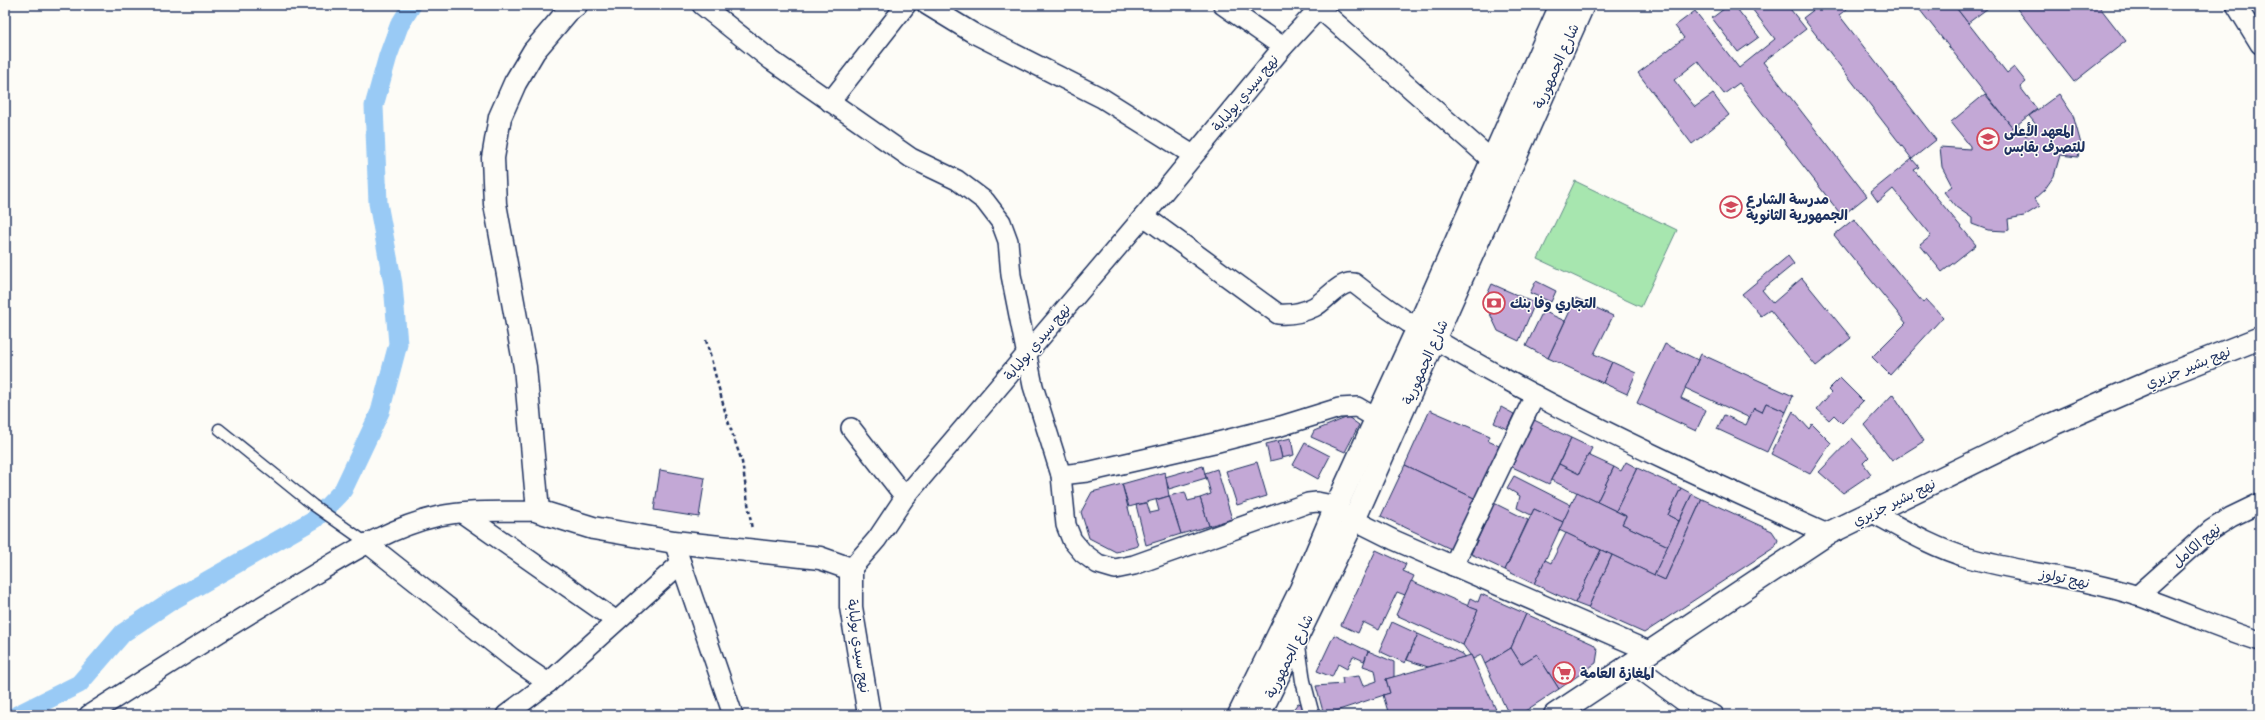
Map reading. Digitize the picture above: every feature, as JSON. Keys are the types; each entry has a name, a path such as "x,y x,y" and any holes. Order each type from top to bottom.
{"street":[{"path":"538,512 525,367 495,204 493,158 500,118 514,83 534,51 568,11 576,5"},
{"path":"702,5 771,60 911,158 957,180 985,201 1001,222 1008,241 1011,275 1036,398 1061,475 1066,525 1072,540 1083,553 1098,564 1115,569 1134,565 1308,503 1317,502 1326,504 1354,520 1453,566 1651,652"},
{"path":"830,102 906,5"},
{"path":"927,5 972,33 1102,98 1193,155"},
{"path":"1223,5 1283,47"},
{"name":"شارع الجمهورية","path":"1259,715 1354,520 1493,161 1561,5"},
{"name":"شارع الجمهورية","path":"1239,715 1301,589 1376,418 1426,335 1583,5"},
{"path":"2236,5 2260,44"},
{"path":"1321,7 1493,161"},
{"name":"نهج سيدي بولبابة","path":"869,715 851,607 851,569 878,539 905,497 1144,216 1283,47 1321,7"},
{"path":"1144,216 1278,314 1291,315 1303,312 1316,306 1350,282 1426,335 1535,395 1614,436 1827,534"},
{"name":"نهج بشير جزيري","path":"1555,715 1827,534 1873,513 2053,424 2154,380 2260,338"},
{"path":"1453,566 1535,395"},
{"path":"1061,475 1087,472 1214,443 1281,426 1339,408 1357,406 1376,418"},
{"path":"851,428 905,497"},
{"name":"نهج الكامل","path":"2137,596 2211,530 2231,517 2260,503"},
{"path":"89,715 220,632 360,538 439,516 462,513 538,512 593,528 674,542 820,558 851,569"},
{"path":"462,513 615,620"},
{"name":"نهج تولوز","path":"1873,513 1941,548 1969,558 2082,581 2137,596 2227,631 2260,641"},
{"path":"360,538 506,653 548,682"},
{"path":"674,542 733,715"},
{"path":"506,715 548,682 615,620 681,563"},
{"path":"1297,638 1303,681 1312,715"},
{"path":"1632,663 1690,706 1714,715"}],"lane":[{"path":"218,429 313,505 360,538"}],"path":[{"path":"706,340 726,415 742,462 755,551"}],"green space":[{"path":"1575,181 1677,230 1641,307 1538,259"}],"building":[{"path":"1729,5 1734,5 1759,37 1738,52 1712,18"},
{"path":"1749,5 1787,5 1806,29 1763,62 1867,196 1842,216 1739,83 1724,94 1698,61 1674,80 1695,107 1713,94 1729,115 1692,144 1638,73 1684,38 1675,26 1695,11 1739,68 1775,39"},
{"path":"1820,5 1852,5 1839,15 1936,140 1912,159 1803,18"},
{"path":"1916,5 1954,5 2007,73 2014,67 2026,82 2020,87 2037,109 2013,128"},
{"path":"1954,5 1992,5 1968,23"},
{"path":"2014,5 2098,5 2126,41 2074,82"},
{"path":"1985,94 2013,128 2018,124 2026,136 2038,127 2029,116 2059,94 2073,115 2081,144 2078,157 2060,155 2054,176 2045,189 2034,199 2040,206 2024,216 2008,219 2009,230 2005,231 1988,230 1972,224 1972,218 1956,207 1944,192 1952,186 1942,167 1940,147 1970,149 1970,146 1951,122"},
{"path":"1912,159 1919,167 1914,170 1976,245 1942,272 1920,245 1931,236 1893,189 1878,202 1871,192"},
{"path":"1854,219 1923,303 1926,299 1943,317 1890,375 1872,357 1906,323 1834,235"},
{"path":"1788,256 1794,264 1762,290 1773,303 1802,278 1851,338 1816,366 1770,310 1761,316 1742,294"},
{"path":"1536,281 1556,291 1551,302 1530,293"},
{"path":"1492,284 1535,303 1519,341 1498,331 1484,301"},
{"path":"1576,298 1613,316 1594,354 1612,362 1603,383 1548,358"},
{"path":"1543,311 1565,321 1548,358 1526,346"},
{"path":"1665,344 1698,360 1681,398 1706,410 1696,431 1637,403"},
{"path":"1701,354 1793,396 1786,412 1766,403 1762,412 1754,408 1750,418 1685,388"},
{"path":"1612,362 1636,373 1627,394 1603,383"},
{"path":"1840,378 1863,401 1842,423 1834,415 1829,420 1817,409 1831,393 1828,390"},
{"path":"1893,394 1924,441 1892,461 1864,425"},
{"path":"1766,403 1786,412 1767,452 1717,429 1724,415 1746,425 1754,408 1762,412"},
{"path":"1501,407 1514,414 1507,429 1494,423"},
{"path":"1430,410 1490,436 1488,441 1499,446 1476,499 1405,465"},
{"path":"1793,411 1809,429 1812,424 1831,443 1810,474 1771,454"},
{"path":"1348,417 1359,425 1345,452 1311,437 1314,431"},
{"path":"1532,419 1571,438 1549,484 1510,466"},
{"path":"1291,438 1294,455 1282,458 1278,441"},
{"path":"1571,438 1592,448 1579,474 1559,464"},
{"path":"1852,438 1869,457 1863,463 1871,474 1843,493 1819,472"},
{"path":"1278,441 1282,458 1270,461 1266,444"},
{"path":"1305,443 1330,456 1318,479 1293,465"},
{"path":"1588,455 1614,467 1597,502 1551,480 1559,464 1579,474"},
{"path":"1257,462 1267,496 1237,505 1226,471"},
{"path":"1626,462 1637,468 1616,511 1597,502 1614,467 1621,471"},
{"path":"1405,465 1476,499 1453,550 1381,516"},
{"path":"1203,466 1206,478 1169,489 1165,477"},
{"path":"1637,468 1681,488 1668,515 1679,521 1668,546 1622,524 1626,516 1616,511"},
{"path":"1217,469 1232,519 1209,526 1200,498 1211,494 1205,473"},
{"path":"660,470 705,478 699,517 654,510"},
{"path":"1165,472 1169,496 1129,507 1122,484"},
{"path":"1514,476 1571,505 1563,522 1534,509 1531,515 1517,508 1520,496 1507,488"},
{"path":"1122,484 1138,546 1116,552 1089,538 1081,512 1092,492"},
{"path":"1681,488 1692,494 1679,521 1668,515"},
{"path":"1185,492 1188,501 1200,498 1209,526 1181,534 1169,496"},
{"path":"1577,492 1626,516 1622,524 1668,546 1654,575 1559,530"},
{"path":"1692,494 1702,499 1665,580 1654,575"},
{"path":"1169,496 1181,534 1146,545 1136,505 1147,503 1150,513 1159,511 1156,500"},
{"path":"1702,499 1772,531 1778,540 1775,547 1644,633 1588,608 1612,555 1665,580"},
{"path":"1494,503 1528,520 1505,570 1471,554"},
{"path":"1534,509 1563,522 1534,584 1505,570"},
{"path":"1566,533 1601,550 1575,603 1534,584 1545,560 1551,563"},
{"path":"1376,550 1406,564 1403,571 1414,576 1405,595 1397,592 1379,630 1363,622 1358,633 1341,625"},
{"path":"1601,550 1612,555 1588,608 1575,603"},
{"path":"1411,581 1478,610 1463,645 1396,615"},
{"path":"1481,594 1526,614 1511,648 1485,664 1481,655 1473,659 1463,645 1478,610 1467,606 1470,598 1478,602"},
{"path":"1526,614 1593,644 1598,650 1596,663 1559,689 1537,654 1521,664 1511,648"},
{"path":"1392,622 1418,634 1405,663 1379,651"},
{"path":"1418,634 1463,654 1465,657 1428,667 1407,660"},
{"path":"1334,635 1368,651 1364,661 1353,656 1347,669 1338,664 1332,677 1317,671"},
{"path":"1511,648 1521,664 1537,654 1559,689 1519,715 1509,715 1485,664"},
{"path":"1368,651 1394,662 1394,677 1386,679 1390,693 1324,715 1316,686 1343,684 1342,678 1359,676 1363,686 1377,681 1375,670 1363,666"},
{"path":"1471,655 1498,714 1389,715 1383,695 1390,693 1386,679"},
{"path":"1298,703 1302,704 1306,715 1289,715"}],"waterway":[{"path":"17,715 79,684 123,633 168,603 315,519 343,490 380,412 398,344 393,284 378,203 374,106 388,56 399,26 412,5"}],"place":[{"name":"المعهد الأعلى للتصرف بقابس","path":"1988,139"},
{"name":"مدرسة الشارع الجمهورية الثانوية","path":"1731,207"},
{"name":"التجاري وفا بنك","path":"1494,303"},
{"name":"المغازة العامة","path":"1564,673"}]}
